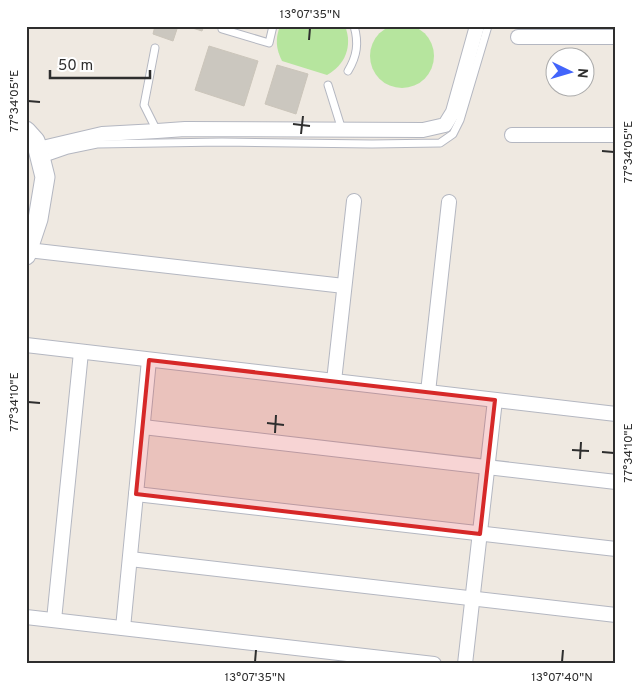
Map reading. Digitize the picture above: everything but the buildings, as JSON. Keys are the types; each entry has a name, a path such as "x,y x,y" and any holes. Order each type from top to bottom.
{"main road":[{"path":"26,131 35,141 45,178 38,219 27,252"}],"street":[{"path":"40,154 102,134 157,131 423,130 445,125 453,112 477,26"},
{"path":"518,37 608,33"},
{"path":"512,135 616,135"},
{"path":"334,381 354,201"},
{"path":"428,392 449,202"},
{"path":"27,252 344,286"},
{"path":"26,345 616,414"},
{"path":"54,620 81,352"},
{"path":"123,628 150,360"},
{"path":"465,664 495,400"},
{"path":"143,428 616,482"},
{"path":"136,494 616,549"},
{"path":"130,560 616,615"},
{"path":"26,617 434,664"}],"lane":[{"path":"222,29 269,43 273,26"},
{"path":"348,71 356,54 354,26"},
{"path":"40,154 97,144 222,142 440,144 453,134 460,120 488,26"},
{"path":"155,48 144,105 157,131"},
{"path":"328,85 342,130"}],"highlighted area":[{"path":"149,360 495,400 480,534 136,494"}],"green space":[{"path":"402,24 414,26 425,33 432,44 434,56 432,68 425,79 414,86 402,88 390,86 379,79 372,68 370,56 372,44 379,33 390,26"},
{"path":"280,26 345,26 348,41 346,54 339,66 327,75 282,61 277,44"}]}
